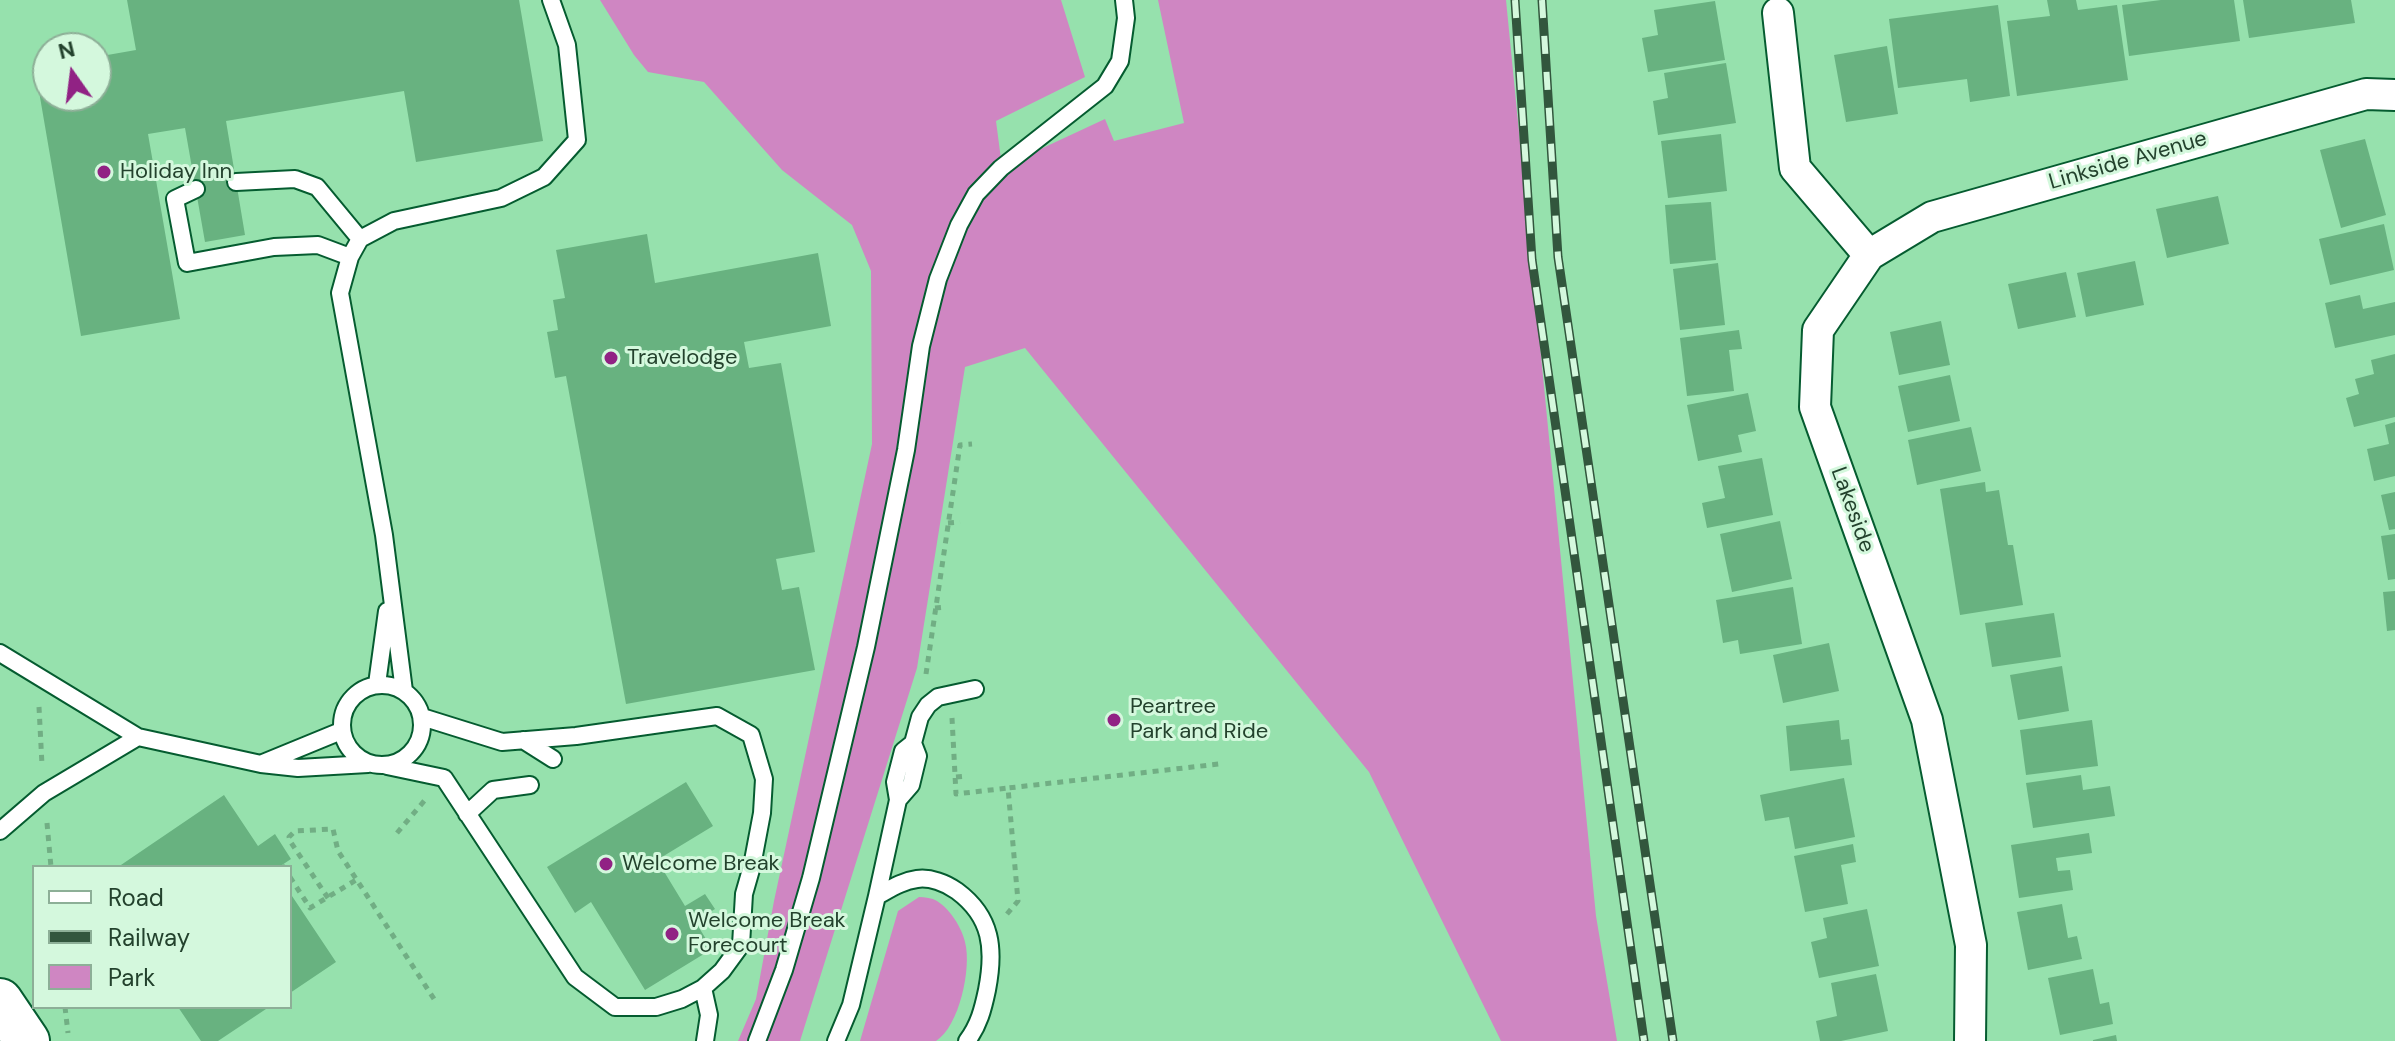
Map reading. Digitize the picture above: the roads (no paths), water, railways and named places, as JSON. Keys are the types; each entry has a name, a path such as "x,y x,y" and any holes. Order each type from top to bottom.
{"highway":[{"path":"0,1001 27,1041"}],"street":[{"path":"1778,13 1795,168 1869,255"},
{"name":"Linkside Avenue","path":"1869,255 1932,217 2366,94 2395,95"},
{"name":"Lakeside","path":"1869,255 1818,330 1815,407 1927,720 1971,945 1970,1041"}],"lane":[{"path":"404,691 384,535 340,293 350,257 360,239 394,221 501,198 544,177 577,140 567,45 551,0"},
{"path":"757,1041 784,970 811,878 862,663 906,450 921,346 938,279 959,225 976,194 1001,168 1105,86 1120,61 1126,18 1124,0"},
{"path":"236,182 295,179 317,187 360,239"},
{"path":"196,189 175,199 187,263 274,247 318,245 350,257"},
{"path":"377,684 390,589"},
{"path":"0,653 138,737 261,764 298,768 368,764 444,778 575,977 615,1007 656,1007 682,999 703,988 722,971 741,945 744,894 762,813 764,779 751,735 717,716 576,736 502,742 422,717"},
{"path":"368,764 350,751 341,731 342,718 354,695 377,684 391,685 412,698 422,717 422,731 411,754 387,766"},
{"path":"836,1041 851,1005 877,896 898,800 895,782 903,751 913,743 920,717 928,705 938,697 975,689"},
{"path":"261,764 341,731"},
{"path":"0,831 44,793 138,737"},
{"path":"523,740 553,759"},
{"path":"467,814 493,790 530,785"},
{"path":"738,872 744,894"},
{"path":"877,896 919,878 946,883 967,899 981,916 989,936 992,957 982,1011 967,1041"},
{"path":"703,988 709,1015 705,1041"}],"railway":[{"path":"1515,0 1532,260 1644,1041"},
{"path":"1542,0 1558,257 1673,1041"}],"place":[{"name":"Holiday Inn","path":"104,172"},
{"name":"Travelodge","path":"611,358"},
{"name":"Peartree Park and Ride","path":"1114,720"},
{"name":"Welcome Break","path":"606,864"},
{"name":"Welcome Break Forecourt","path":"672,934"}]}
